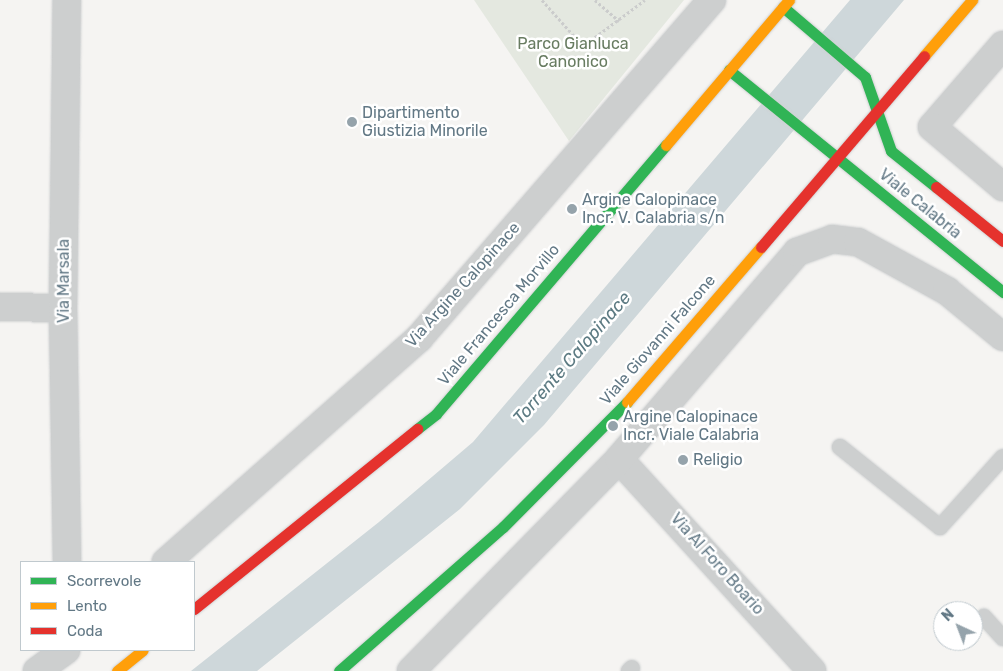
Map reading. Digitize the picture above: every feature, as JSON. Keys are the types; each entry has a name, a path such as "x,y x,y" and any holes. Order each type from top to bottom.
{"main road":[{"name":"Viale Giovanni Falcone","path":"339,671 503,526 636,393 972,0"},
{"name":"Viale Calabria","path":"787,7 865,77 891,151 1003,241"},
{"name":"Viale Francesca Morvillo","path":"195,608 436,414 729,70 787,7"},
{"name":"Viale Calabria","path":"729,70 1003,292"},
{"path":"117,671 142,651"}],"street":[{"name":"Via Marsala","path":"67,0 63,308 67,561"},
{"name":"Via Argine Calopinace","path":"167,561 419,338 712,0"},
{"path":"1003,45 932,127 1003,187"},
{"path":"411,671 619,459 797,252 832,239 858,242 947,291 1003,337"},
{"path":"0,307 63,308"},
{"name":"Via Al Foro Boario","path":"619,459 812,671"},
{"path":"37,671 66,651"},
{"path":"67,651 70,671"}],"lane":[{"path":"840,447 940,527 1003,457"},
{"path":"984,616 1003,638"}],"path":[{"path":"542,0 583,46 645,0"},
{"path":"595,0 619,21"}],"green space":[{"name":"Parco Gianluca Canonico","path":"474,0 684,0 569,141"}],"water":[{"name":"Torrente Calopinace","path":"850,0 904,0 544,425 460,509 257,671 191,671 379,522 473,442"}],"traffic: fast":[{"path":"783,7 865,77 891,151 936,187"},
{"path":"729,70 1003,292"},
{"path":"417,429 436,414 666,145"},
{"path":"339,671 503,527 627,402"}],"traffic: slow":[{"path":"666,145 789,0"},
{"path":"924,56 972,0"},
{"path":"627,402 761,247"},
{"path":"117,671 142,651"}],"traffic: jam":[{"path":"761,247 924,56"},
{"path":"936,187 1003,241"},
{"path":"195,608 417,429"}],"place":[{"name":"Dipartimento Giustizia Minorile","path":"352,122"},
{"name":"Argine Calopinace Incr. V. Calabria s/n","path":"572,209"},
{"name":"Argine Calopinace Incr. Viale Calabria","path":"613,426"},
{"name":"Religio","path":"683,460"}]}
